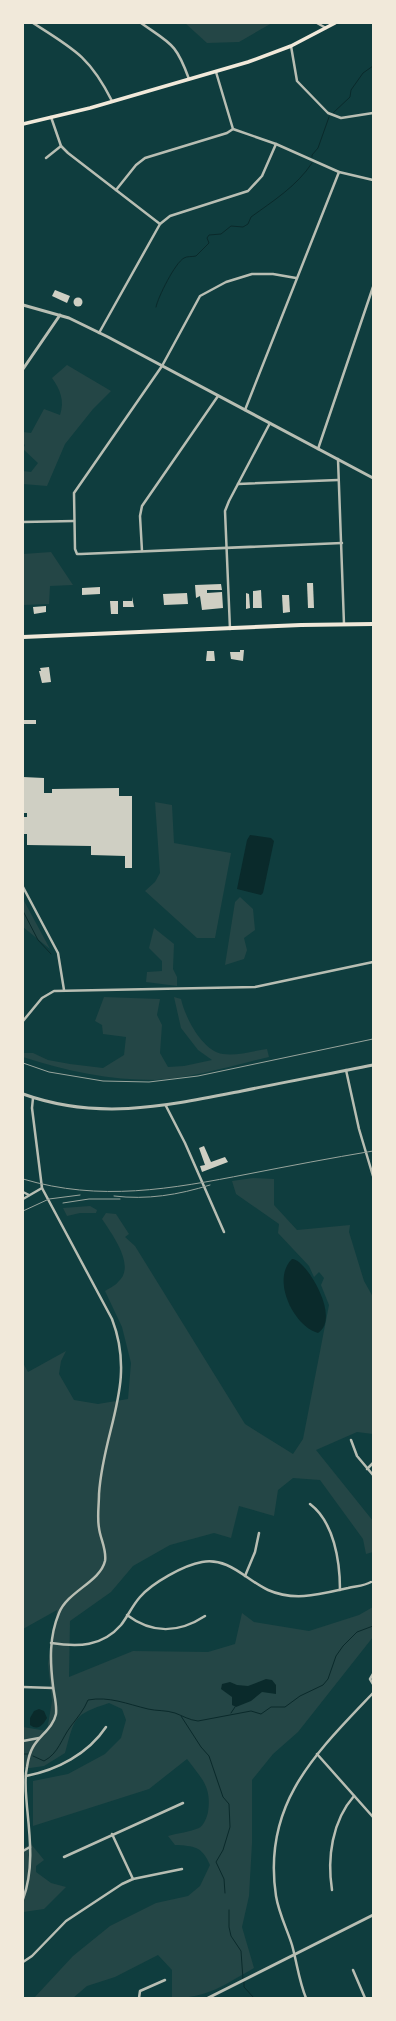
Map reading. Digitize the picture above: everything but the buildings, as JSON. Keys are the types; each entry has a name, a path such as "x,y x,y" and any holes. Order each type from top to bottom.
{"main road":[{"path":"23,124 112,102 216,72 291,46 335,23"},
{"path":"23,637 373,624"}],"street":[{"path":"33,23 82,56 97,74 112,102"},
{"path":"141,23 178,51 189,79"},
{"path":"317,23 326,28"},
{"path":"291,46 297,81 328,113 340,118 373,113"},
{"path":"216,72 233,129"},
{"path":"51,117 61,146 68,154 160,224"},
{"path":"233,129 276,144 339,172 373,180"},
{"path":"116,190 136,165 144,158 228,133 233,129"},
{"path":"99,333 160,224 170,216 248,191 262,176 276,144"},
{"path":"46,158 61,146"},
{"path":"245,410 339,172"},
{"path":"296,278 273,274 252,274 226,282 206,292 197,302 162,366 76,489 73,500 75,549 77,554 342,543"},
{"path":"318,449 373,287"},
{"path":"23,305 60,315 99,333 318,449 373,476"},
{"path":"23,369 60,315"},
{"path":"142,551 140,516 142,506 218,396"},
{"path":"230,629 225,511 270,423"},
{"path":"338,459 344,625"},
{"path":"238,484 338,480"},
{"path":"23,522 74,521"},
{"path":"23,887 58,954 64,990"},
{"path":"23,1021 44,996 64,990 255,986 373,962"},
{"path":"23,1094 33,1098 68,1106 134,1110 166,1106 373,1065"},
{"path":"346,1070 355,1115 373,1176"},
{"path":"23,1899 27,1883 30,1847 26,1776 31,1752 50,1726 55,1716 56,1704 50,1662 55,1624 64,1604 73,1594 98,1574 104,1562 105,1555 98,1522 100,1476 106,1445 120,1395 122,1370 119,1342 112,1319 42,1188 32,1108 33,1098"},
{"path":"166,1106 185,1143 224,1232"},
{"path":"23,1199 42,1188"},
{"path":"23,1192 30,1195"},
{"path":"351,1440 357,1456 373,1475"},
{"path":"367,1468 373,1464"},
{"path":"310,1504 324,1522 333,1540 337,1557 340,1590"},
{"path":"245,1576 255,1552 259,1533"},
{"path":"52,1643 80,1645 97,1642 112,1633 140,1597 152,1586 197,1563 209,1561 221,1563 268,1590 289,1596 310,1596 371,1582"},
{"path":"127,1615 146,1626 166,1630 185,1627 205,1616"},
{"path":"373,1674 370,1678 373,1684"},
{"path":"23,1687 53,1688"},
{"path":"306,1998 276,1898 276,1843 282,1814 300,1776 317,1754 373,1692"},
{"path":"26,1776 48,1770 68,1762 98,1737 106,1727"},
{"path":"23,1741 40,1738"},
{"path":"317,1754 373,1817"},
{"path":"332,1890 330,1875 332,1843 342,1816 354,1796"},
{"path":"64,1857 183,1802"},
{"path":"112,1834 132,1879"},
{"path":"23,1851 30,1847"},
{"path":"23,1962 32,1956 66,1921 132,1879 182,1869"},
{"path":"208,1998 255,1976 373,1915"},
{"path":"353,1970 365,1998"},
{"path":"139,1998 140,1991 165,1980"}],"shaded area":[{"path":"185,23 272,23 239,42 207,43"},
{"path":"67,365 111,391 93,409 65,444 47,486 23,484 23,471 31,472 38,463 23,449 25,445 23,443 23,432 31,433 44,409 60,415 62,405 61,395 52,378"},
{"path":"51,552 73,585 50,586 49,604 23,605 23,554"},
{"path":"155,802 172,805 174,843 231,853 215,938 197,938 145,891 155,882 160,873"},
{"path":"250,835 271,838 274,841 263,893 261,895 237,889 247,840"},
{"path":"240,897 253,909 255,930 244,938 247,950 244,959 225,965 235,902"},
{"path":"23,899 50,949 23,927"},
{"path":"154,928 174,944 173,969 177,977 177,986 146,982 147,972 162,971 162,961 149,948"},
{"path":"104,997 160,999 157,1015 162,1025 160,1053 168,1067 184,1066 212,1060 198,1050 181,1028 174,997 181,999 186,1015 196,1032 208,1047 215,1052 234,1054 267,1049 269,1057 183,1077 138,1080 88,1074 23,1057 23,1053 33,1053 48,1060 103,1068 124,1055 126,1037 103,1034 102,1025 95,1021"},
{"path":"253,1178 274,1179 274,1205 297,1230 350,1225 349,1232 364,1281 373,1297 373,1434 357,1432 316,1450 373,1521 373,1552 366,1554 363,1539 320,1480 293,1478 278,1490 274,1516 239,1506 231,1538 214,1533 170,1545 133,1566 111,1592 70,1621 69,1677 133,1651 208,1652 235,1644 242,1613 254,1622 309,1631 359,1615 373,1607 373,1637 298,1732 273,1754 252,1780 252,1843 249,1896 242,1927 254,1968 224,1985 206,1993 196,1996 172,1998 172,1970 158,1955 115,1977 87,1986 73,1998 34,1998 73,1956 110,1926 156,1903 188,1896 200,1886 210,1865 204,1854 197,1848 175,1845 168,1836 192,1831 201,1827 208,1814 209,1803 207,1789 201,1777 187,1759 149,1789 33,1826 33,1781 68,1774 105,1754 121,1738 126,1720 122,1709 109,1703 88,1711 77,1719 71,1732 65,1753 44,1766 23,1769 23,1727 47,1731 52,1701 48,1664 57,1610 23,1629 23,1363 28,1372 66,1351 61,1361 59,1374 74,1400 98,1404 128,1399 131,1363 122,1327 105,1291 118,1282 123,1275 125,1267 124,1259 116,1241 102,1219 106,1213 116,1214 129,1234 125,1237 135,1246 245,1424 293,1454 303,1439 329,1305 321,1285 324,1278 319,1272 314,1277 309,1266 278,1233 279,1224 236,1194 232,1181"},
{"path":"90,1206 97,1210 96,1213 80,1213 67,1216 63,1208"},
{"path":"292,1259 298,1261 305,1268 319,1290 324,1303 326,1315 324,1325 318,1333 309,1329 300,1321 293,1312 288,1301 284,1289 284,1278 286,1268"},
{"path":"266,1679 272,1680 276,1685 276,1694 262,1692 251,1701 236,1707 232,1705 232,1697 221,1689 222,1684 230,1682 237,1685 248,1686"},
{"path":"39,1709 44,1711 47,1718 42,1725 33,1727 30,1725 30,1718 34,1711"},
{"path":"31,1844 44,1860 36,1866 36,1872 51,1883 66,1887 44,1909 23,1912 23,1848"}],"waterway":[{"path":"333,113 350,97 351,90 363,73 373,66"},
{"path":"312,157 318,148 329,117"},
{"path":"156,307 167,281 180,261 185,257 196,256 209,243 207,238 209,235 221,234 231,226 243,227 248,224 251,217 292,186 312,163"},
{"path":"23,911 38,940 51,954"},
{"path":"33,1756 44,1761 53,1754 88,1700 103,1699 118,1701 148,1709 172,1712 198,1721 251,1711 261,1714 271,1707 285,1707 300,1696 323,1685 328,1679 336,1656 343,1646 357,1632 373,1626"},
{"path":"231,1713 235,1707"},
{"path":"181,1716 201,1747 209,1756 223,1797 229,1804 230,1827 223,1850 216,1862 224,1879 225,1893"},
{"path":"23,1754 28,1754"},
{"path":"229,1910 229,1927 231,1936 241,1951 243,1979"},
{"path":"244,1982 244,1987 254,1998"}],"railway":[{"path":"23,1063 49,1072 103,1081 149,1082 198,1076 373,1039"},
{"path":"23,1179 52,1186 80,1190 136,1191 191,1184 373,1151"},
{"path":"114,1196 162,1196 186,1192 210,1185"},
{"path":"23,1211 49,1199 80,1195"},
{"path":"63,1203 89,1199 120,1199"}]}
